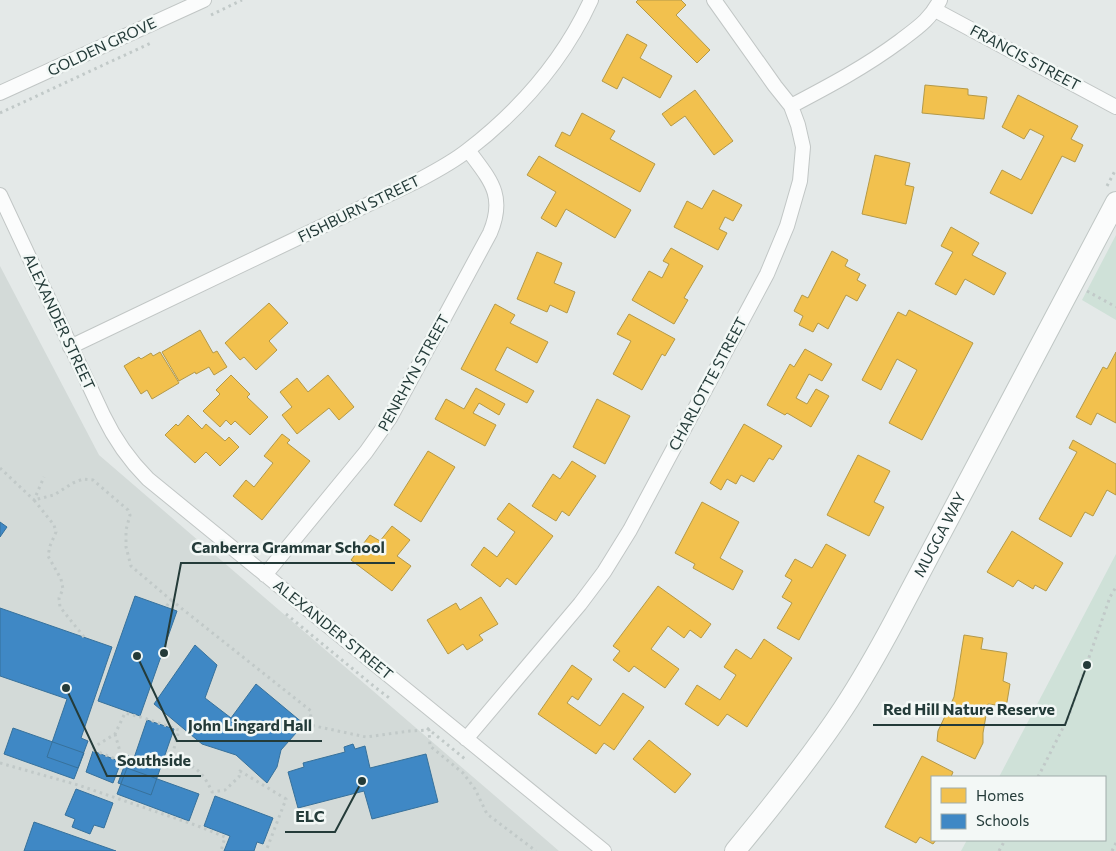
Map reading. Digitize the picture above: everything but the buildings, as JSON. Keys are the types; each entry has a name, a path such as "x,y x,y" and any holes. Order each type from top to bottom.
{"main road":[{"name":"MUGGA WAY","path":"735,851 806,762 870,665 1116,202"}],"street":[{"name":"GOLDEN GROVE","path":"0,94 204,0"},
{"name":"FISHBURN STREET","path":"70,347 419,180 449,163 468,150 506,118 528,96 546,75 576,32 591,0"},
{"name":"CHARLOTTE STREET","path":"466,739 580,604 604,572 630,530 767,274 787,226 800,181 804,147 798,125 791,106 714,0"},
{"path":"791,106 849,76 886,52 920,26 937,5"},
{"name":"FRANCIS STREET","path":"937,5 1116,107"},
{"name":"PENRHYN STREET","path":"265,575 366,452 387,423 490,234 495,222 496,196 490,180 468,150"},
{"name":"ALEXANDER STREET","path":"0,195 114,438 136,467 265,575 604,851"}],"path":[{"path":"204,18 242,0"},
{"path":"0,113 160,39"},
{"path":"1073,284 1095,294 1116,307"},
{"path":"0,468 34,500 54,525 56,532 48,556 61,580 63,589 59,598 60,607 84,637"},
{"path":"34,500 44,477"},
{"path":"34,500 54,495 83,479 93,480 128,510 130,515 126,530 126,547 131,566 311,711 310,725 366,737 429,730 430,746 463,773 475,789 487,814 536,851"},
{"path":"1039,776 1068,718 1110,597 1116,587"},
{"path":"166,607 171,600"},
{"path":"115,734 123,762 91,749 115,734 125,713 165,724 179,730 172,756 194,767 206,779 212,792 225,790 239,777 240,771 286,799 266,851"},
{"path":"0,763 78,785 198,826 225,837 221,851"},
{"path":"1112,851 1116,843"}],"shaded area":[{"path":"0,266 99,455 559,851 0,851"}],"green space":[{"path":"1116,235 1116,320 1082,300"},
{"path":"1116,554 1116,851 961,851 966,841 1106,841 1106,776 1000,776"}],"place":[{"name":"Canberra Grammar School","path":"164,653"},
{"name":"John Lingard Hall","path":"137,656"},
{"name":"Red Hill Nature Reserve","path":"1087,665"},
{"name":"Southside","path":"66,688"},
{"name":"ELC","path":"362,781"}]}
